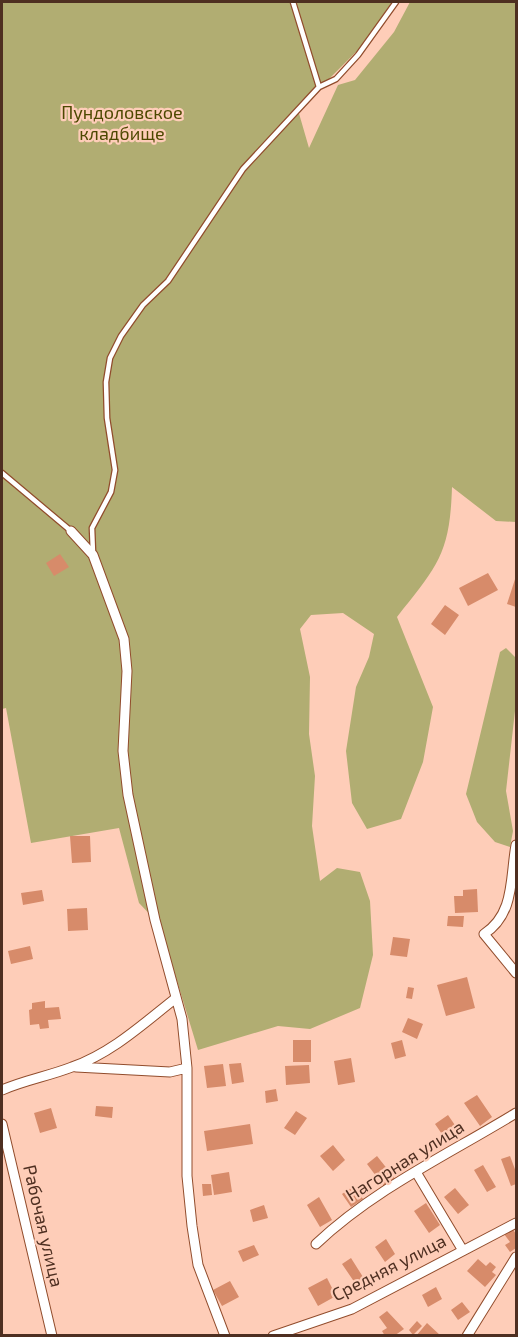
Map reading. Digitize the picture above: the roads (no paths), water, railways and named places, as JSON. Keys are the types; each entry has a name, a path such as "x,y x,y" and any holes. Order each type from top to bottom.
{"street":[{"path":"71,531 93,555 124,639 127,671 123,751 128,795 155,920 182,1019 187,1068 187,1176 198,1265 225,1335"},
{"path":"516,845 510,896 498,925 484,934 516,973"},
{"path":"2,1090 23,1081 73,1067 108,1050 176,998"},
{"path":"73,1067 170,1072 187,1068"},
{"name":"Нагорная улица","path":"316,1244 340,1222 416,1172 516,1113"},
{"name":"Рабочая улица","path":"2,1124 52,1335"},
{"path":"416,1172 462,1250"},
{"name":"Средняя улица","path":"273,1335 352,1309 516,1223"},
{"path":"467,1335 516,1257"}],"lane":[{"path":"292,2 319,87"},
{"path":"93,555 92,528 111,492 115,470 107,418 106,382 110,358 121,336 143,305 168,281 243,169 319,87 336,79 358,55 396,2"},
{"path":"2,473 71,531"}],"park label":[{"name":"Пундоловское кладбище","path":"122,123"}]}
